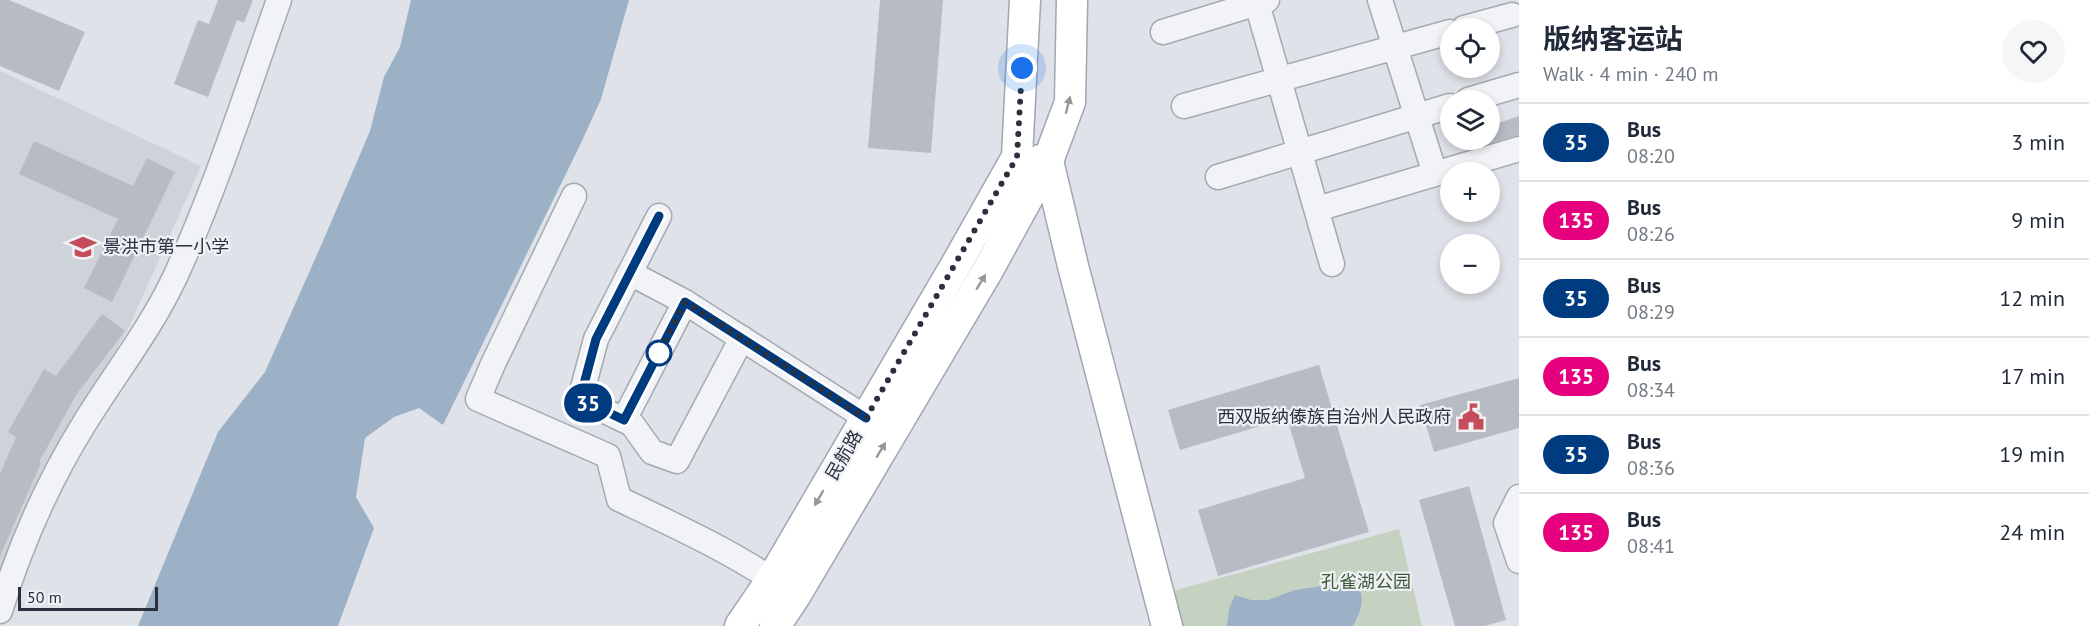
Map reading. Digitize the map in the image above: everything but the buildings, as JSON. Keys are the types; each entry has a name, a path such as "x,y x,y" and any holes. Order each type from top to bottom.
{"main road":[{"path":"1025,0 1017,157 1048,160 1073,266 1167,626"},
{"name":"民航路","path":"740,626 783,587 988,270 1048,160 1070,102 1072,0"},
{"name":"民航路","path":"775,626 783,587 866,418 1017,157"}],"street":[{"path":"0,611 11,574 51,484 83,424 143,337 175,278 214,182 279,0"},
{"path":"1380,0 1435,174"},
{"path":"1163,32 1260,1 1279,79 1332,264"},
{"path":"1500,18 1512,15"},
{"path":"1184,106 1440,35"},
{"path":"1500,91 1519,85"},
{"path":"1218,177 1440,109"},
{"path":"1317,208 1519,149"},
{"path":"574,196 493,363 478,399 608,456 620,499 684,530 783,587"},
{"path":"659,216 596,339 580,399 632,424 652,452 677,461 742,338"},
{"path":"630,273 685,302 866,418"},
{"path":"624,420 685,302"},
{"path":"1519,497 1506,524 1519,561"}],"shaded area":[{"name":"景洪市第一小学","path":"0,71 201,166 129,327 46,472 0,577"}],"green space":[{"name":"孔雀湖公园","path":"1399,529 1422,626 1183,626 1173,591"}],"water":[{"path":"411,0 629,0 601,99 443,425 419,408 394,417 365,438 356,497 374,528 338,626 138,626 218,432 265,372 323,241 370,131 384,77 400,47"},
{"path":"1350,580 1357,584 1362,600 1353,626 1227,626 1229,609 1235,595 1251,600 1268,600 1295,590"}],"bus line":[{"name":"35","path":"659,216 596,339 580,399 624,420 685,302 866,418"}],"place":[{"name":"景洪市第一小学","path":"83,247"},
{"name":"西双版纳傣族自治州人民政府","path":"1471,417"}],"route":[{"path":"659,353 654,361 685,302 866,418 1017,157 1022,68"}]}
